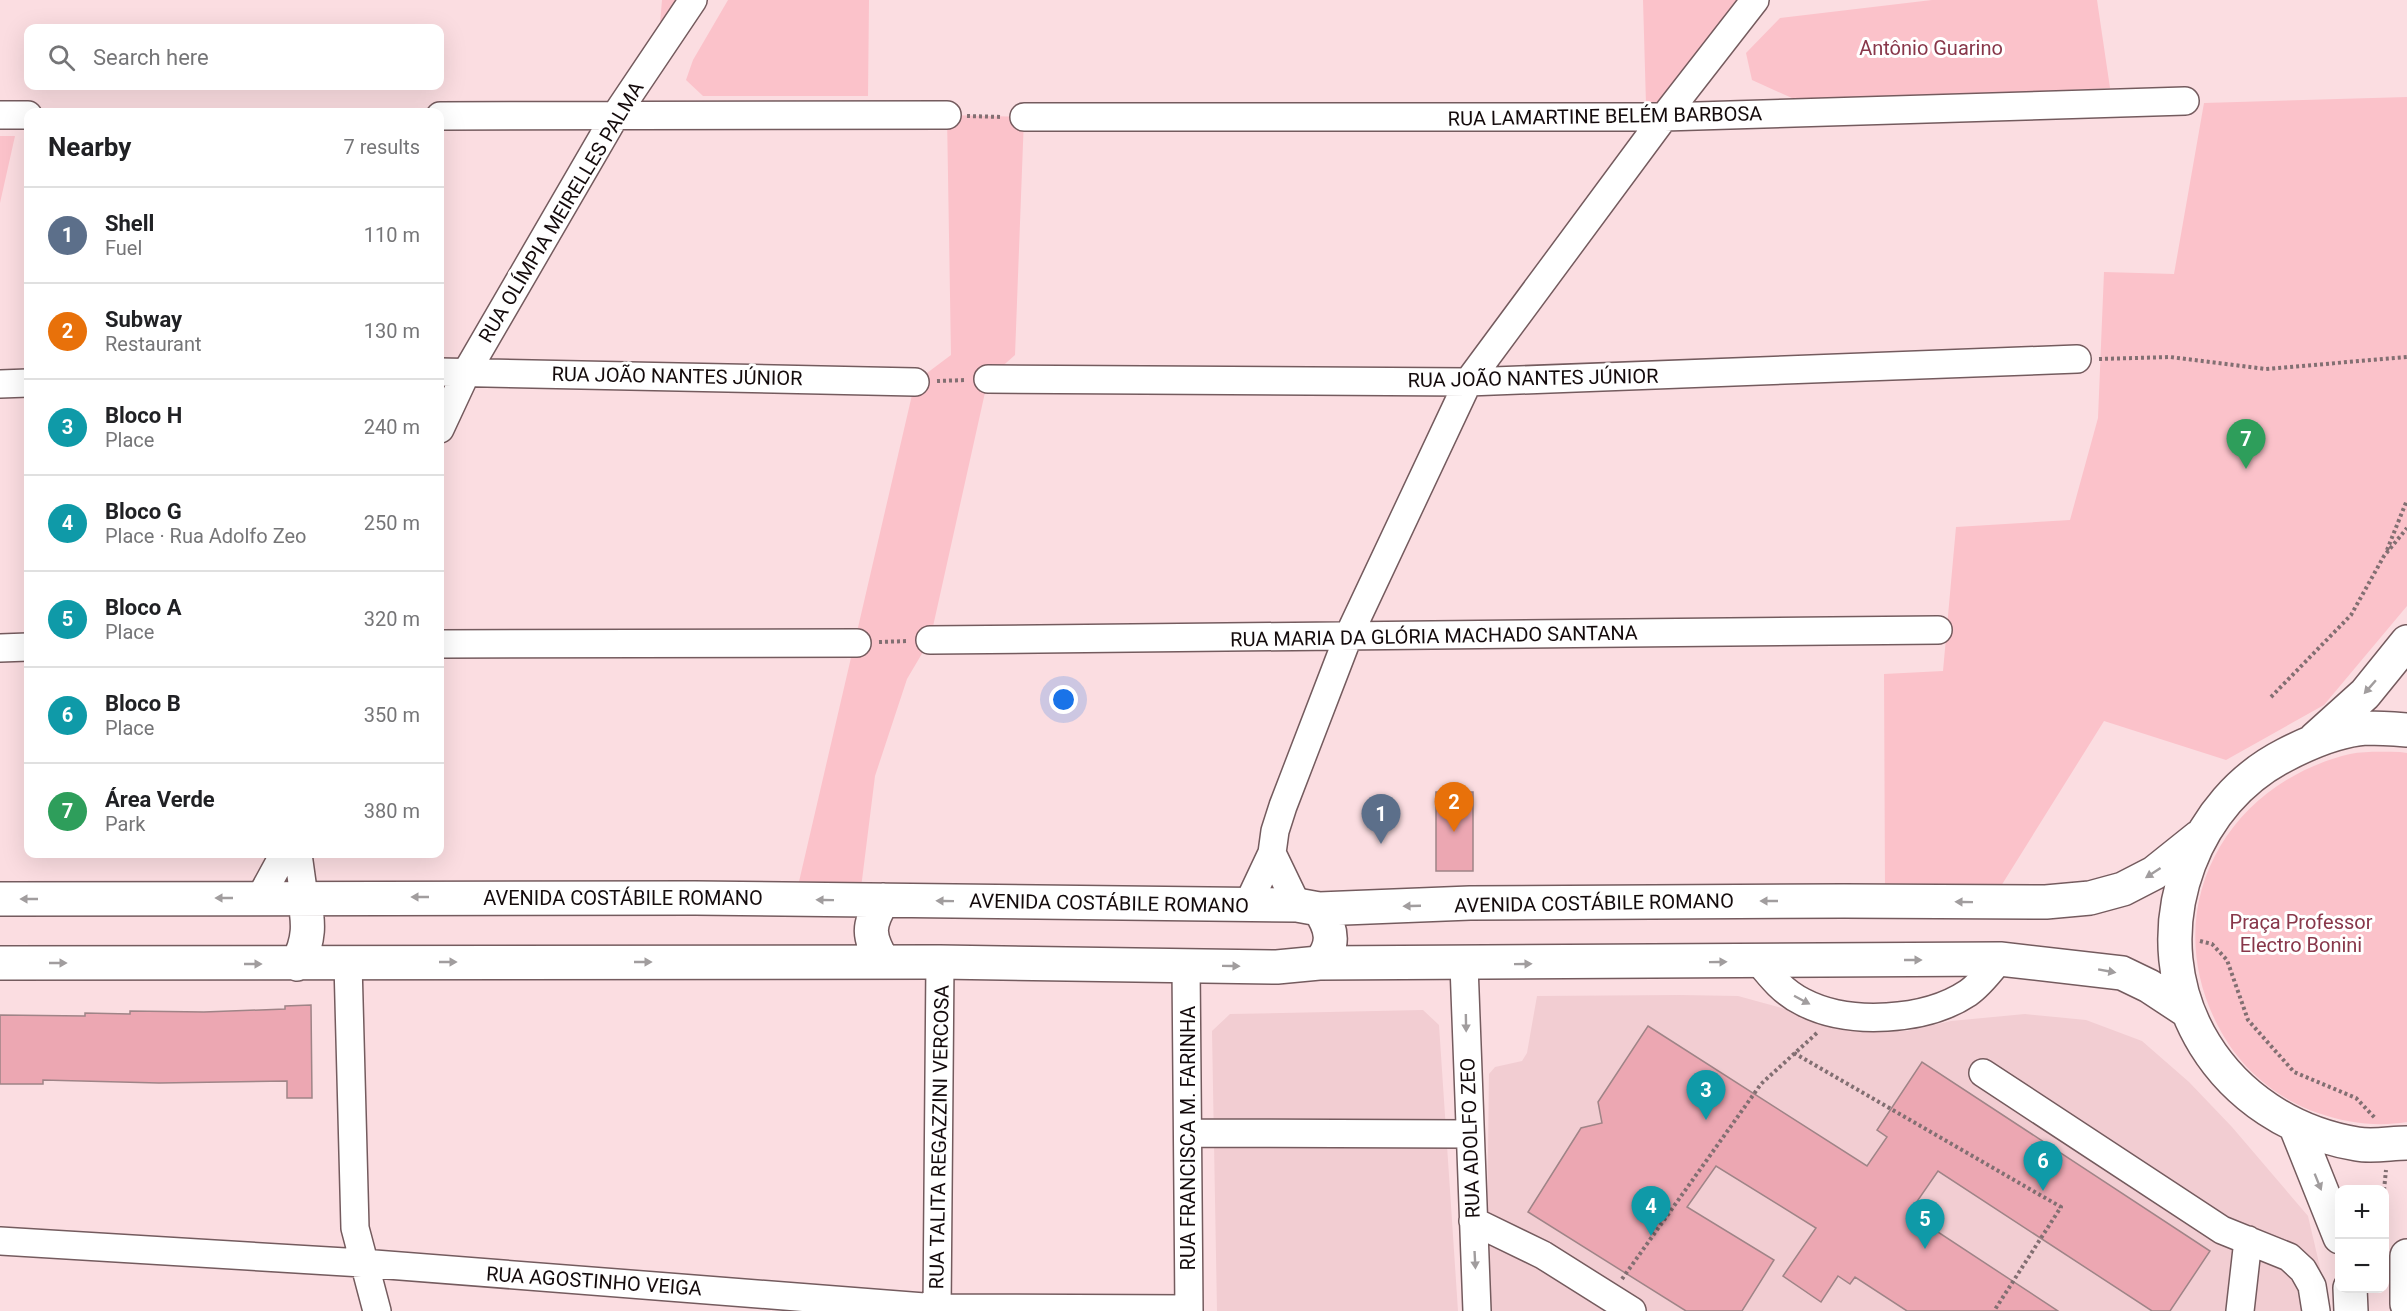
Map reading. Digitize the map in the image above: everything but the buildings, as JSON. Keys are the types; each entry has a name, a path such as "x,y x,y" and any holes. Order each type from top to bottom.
{"main road":[{"path":"2314,740 2365,694 2407,642"},
{"path":"2398,1143 2359,1145 2296,1127 2261,1107 2230,1080 2205,1047 2187,1011 2177,971 2174,930 2180,889 2199,837 2223,803 2264,766 2314,740 2365,728 2407,730"},
{"name":"AVENIDA COSTÁBILE ROMANO","path":"0,899 304,897 884,900 1248,904 1308,907 1482,903 2046,902 2090,898 2123,889 2154,873 2199,837"},
{"path":"297,964 308,938 309,925 304,897"},
{"path":"884,900 873,916 871,926 872,942 884,962"},
{"path":"1308,907 1331,934 1329,949 1319,963"},
{"path":"0,963 940,962 1277,967 1319,963 1464,964 2000,959 2122,973 2149,986 2187,1011"},
{"path":"2296,1127 2335,1224"},
{"path":"2407,1256 2407,1304"},
{"path":"2350,1293 2352,1311"}],"street":[{"name":"RUA OLÍMPIA MEIRELLES PALMA","path":"444,420 467,371 615,116 693,0"},
{"path":"1248,904 1272,854 1280,815 1348,637 1468,382 1664,117 1755,0"},
{"name":"RUA LAMARTINE BELÉM BARBOSA","path":"1024,117 1664,117 2185,101"},
{"path":"0,115 24,115"},
{"path":"444,116 947,115"},
{"name":"RUA JOÃO NANTES JÚNIOR","path":"988,379 1468,382 2078,359"},
{"name":"RUA JOÃO NANTES JÚNIOR","path":"444,372 915,382"},
{"path":"0,384 24,383"},
{"name":"RUA MARIA DA GLÓRIA MACHADO SANTANA","path":"930,640 1938,630"},
{"path":"444,644 857,643"},
{"path":"0,648 24,647"},
{"path":"1272,854 1308,907"},
{"path":"260,898 282,858"},
{"path":"299,858 304,897"},
{"path":"1759,962 1776,984 1803,1003 1838,1013 1869,1018 1902,1016 1937,1008 1969,992 2000,959"},
{"name":"RUA TALITA REGAZZINI VERCOSA","path":"937,1309 940,962"},
{"path":"348,963 355,1228 377,1311"},
{"name":"RUA ADOLFO ZEO","path":"1464,964 1477,1311"},
{"name":"RUA FRANCISCA M. FARINHA","path":"1186,965 1189,1310"},
{"path":"1983,1073 2222,1230 2289,1257 2303,1269 2312,1286 2316,1311"},
{"path":"1188,1133 1470,1134"},
{"path":"1473,1221 1543,1255 1621,1304"},
{"path":"2240,1311 2248,1240"},
{"name":"RUA AGOSTINHO VEIGA","path":"0,1241 363,1263 937,1309 1189,1310"}],"path":[{"path":"947,115 1024,117"},
{"path":"2078,359 2170,357 2266,369 2407,357"},
{"path":"915,382 988,379"},
{"path":"2271,697 2351,615 2384,556 2407,500"},
{"path":"2384,556 2407,528"},
{"path":"857,643 930,640"},
{"path":"2191,938 2212,944 2227,960 2248,1020 2294,1072 2356,1098 2398,1143"},
{"path":"1621,1304 1761,1084 1838,1013"},
{"path":"1794,1053 2061,1207 1994,1311"}],"shaded area":[{"path":"1537,996 1738,996 1862,1030 1907,1031 1951,1021 2025,1014 2086,1020 2142,1041 2189,1082 2232,1127 2308,1216 2322,1276 2327,1311 1486,1311 1489,1074 1495,1067 1522,1061 1527,1053"},
{"path":"1423,1010 1439,1025 1458,1311 1217,1311 1212,1031 1230,1014"}],"green space":[{"path":"662,0 687,0 659,36"},
{"path":"728,0 869,0 868,96 703,96 686,80 693,60"},
{"path":"1643,0 1748,0 1662,102 1646,104"},
{"name":"Antônio Guarino","path":"1932,0 2097,0 2110,88 1803,103 1752,80 1746,53 1780,18"},
{"path":"2407,97 2407,606 2324,705 2226,760 2104,721 2001,886 1885,887 1884,674 1943,671 1956,527 2070,520 2098,418 2104,272 2174,274 2204,103"},
{"path":"947,115 1024,117 1015,355 988,379 930,640 907,679 875,776 861,888 798,886 915,382 951,355"},
{"path":"0,136 15,136 0,203"},
{"name":"Praça Professor Electro Bonini","path":"2407,753 2407,1122 2385,1124 2351,1122 2318,1113 2287,1099 2260,1079 2236,1055 2218,1026 2201,982 2195,938 2200,896 2214,857 2237,822 2268,793 2306,770 2350,754"}],"place":[{"name":"Área Verde","path":"2246,469"},
{"name":"Subway","path":"1454,832"},
{"name":"Shell","path":"1381,844"},
{"name":"Bloco H","path":"1706,1120"},
{"name":"Bloco B","path":"2043,1191"},
{"name":"Bloco G","path":"1651,1236"},
{"name":"Bloco A","path":"1925,1249"}]}
